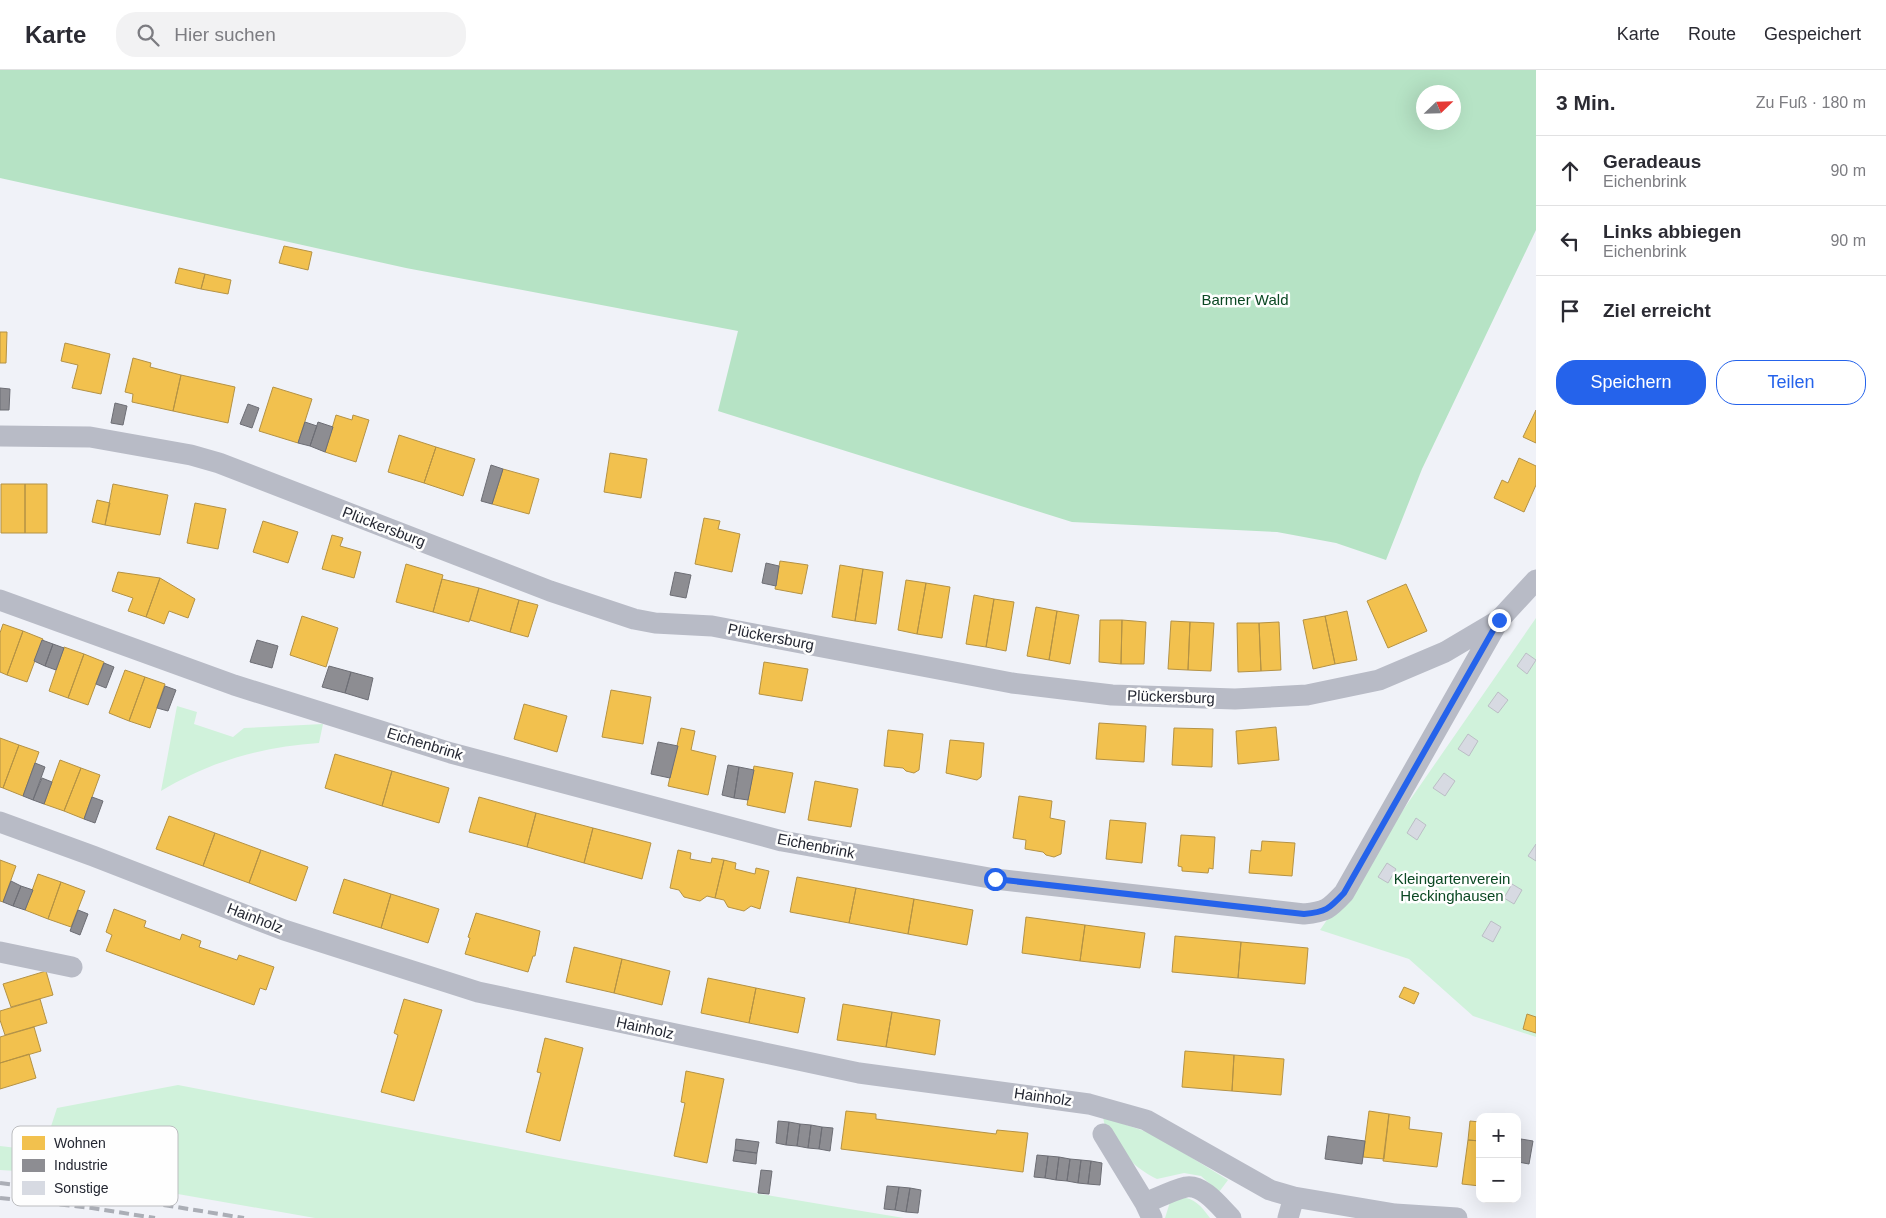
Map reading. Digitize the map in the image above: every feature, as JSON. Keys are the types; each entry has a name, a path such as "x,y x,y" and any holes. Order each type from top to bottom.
{"street":[{"name":"Plückersburg","path":"0,436 90,437 191,455 219,463 550,591 634,619 655,623 712,626 1012,683 1112,695 1234,700 1307,695 1379,680 1445,652 1499,620 1536,580"},
{"name":"Eichenbrink","path":"0,600 234,685 442,750 782,841 995,879 1304,914 1317,913 1329,908 1344,893 1499,620"},
{"name":"Hainholz","path":"0,822 284,930 478,992 859,1073 1089,1104 1146,1120 1270,1190 1294,1197 1395,1214 1456,1218"},
{"path":"0,952 72,967"},
{"path":"1103,1134 1148,1211 1188,1187 1200,1190 1210,1197 1231,1218"},
{"path":"1288,1218 1294,1197"}],"green space":[{"name":"Barmer Wald","path":"0,70 1536,70 1536,230 1422,469 1386,560 1336,543 1277,532 1072,522 718,411 738,331 406,268 0,178"},
{"name":"Kleingartenverein Heckinghausen","path":"1536,618 1536,1037 1473,1016 1409,959 1320,930"},
{"path":"177,706 197,712 194,724 233,737 244,728 323,724 319,743 277,748 237,757 199,771 161,791"},
{"path":"178,1085 631,1171 904,1218 315,1218 178,1194 178,1126 51,1126 57,1108"},
{"path":"1103,1117 1153,1134 1228,1180 1219,1192 1201,1176 1184,1173 1157,1179 1135,1165 1116,1147 1107,1133"},
{"path":"0,1146 12,1147 12,1171 0,1170"},
{"path":"1180,1197 1197,1203 1210,1218 1165,1218 1170,1202"}],"building: Wohnen":[{"path":"284,246 312,252 308,270 279,263"},
{"path":"179,268 205,274 201,289 175,283"},
{"path":"205,274 231,280 228,294 201,289"},
{"path":"0,332 7,332 6,363 0,363"},
{"path":"65,343 110,354 101,394 72,388 78,365 61,361"},
{"path":"133,358 151,363 150,367 181,375 173,411 132,402 133,394 125,392"},
{"path":"181,375 235,387 228,423 173,411"},
{"path":"273,387 312,399 298,443 259,431"},
{"path":"1536,410 1536,443 1523,437"},
{"path":"336,415 352,420 353,415 369,420 356,462 325,452"},
{"path":"399,435 436,447 424,483 388,472"},
{"path":"436,447 475,459 463,496 424,483"},
{"path":"610,453 647,459 641,498 604,492"},
{"path":"1519,458 1536,466 1536,485 1524,512 1494,498 1502,480 1508,483"},
{"path":"503,469 539,479 529,514 492,504"},
{"path":"1,484 25,484 25,533 1,533"},
{"path":"25,484 47,484 47,533 25,533"},
{"path":"113,484 168,495 160,535 105,525"},
{"path":"97,500 110,503 105,525 92,522"},
{"path":"195,503 226,509 218,549 187,543"},
{"path":"704,518 720,521 718,529 740,534 732,572 695,564"},
{"path":"263,521 298,532 288,563 253,552"},
{"path":"332,535 343,538 340,546 361,552 354,578 322,569"},
{"path":"780,561 808,565 802,594 775,589"},
{"path":"406,564 443,575 433,612 396,602"},
{"path":"840,565 863,569 855,621 832,617"},
{"path":"863,569 883,572 876,624 855,621"},
{"path":"118,572 160,578 146,617 128,611 133,598 112,591"},
{"path":"160,578 195,599 188,618 169,611 164,624 146,617"},
{"path":"442,579 479,588 469,622 433,612"},
{"path":"906,580 926,583 917,634 898,630"},
{"path":"926,583 950,587 942,638 917,634"},
{"path":"1406,584 1427,631 1388,648 1367,601"},
{"path":"479,588 519,600 510,632 470,620"},
{"path":"974,595 994,599 986,647 966,644"},
{"path":"994,599 1014,602 1006,651 986,647"},
{"path":"519,600 538,605 528,637 510,632"},
{"path":"1036,607 1057,611 1049,660 1027,656"},
{"path":"1057,611 1079,615 1070,664 1049,660"},
{"path":"1347,611 1357,660 1335,664 1325,616"},
{"path":"302,616 338,628 326,667 290,655"},
{"path":"1325,616 1335,664 1313,669 1303,620"},
{"path":"1100,620 1122,620 1121,664 1099,662"},
{"path":"1122,620 1146,622 1144,664 1121,664"},
{"path":"1171,621 1190,622 1188,670 1168,669"},
{"path":"1190,622 1214,623 1211,671 1188,670"},
{"path":"1279,622 1281,670 1261,671 1259,623"},
{"path":"1237,623 1259,623 1261,671 1238,672"},
{"path":"3,624 23,631 7,675 0,672 0,633"},
{"path":"23,631 43,639 27,682 7,675"},
{"path":"64,647 84,654 68,698 49,691"},
{"path":"84,654 104,662 88,705 68,698"},
{"path":"764,662 808,669 802,701 759,694"},
{"path":"125,670 145,677 129,721 109,713"},
{"path":"145,677 165,684 150,728 129,721"},
{"path":"611,690 651,697 643,744 602,737"},
{"path":"524,704 567,716 557,752 514,739"},
{"path":"1099,723 1146,726 1144,762 1096,759"},
{"path":"1276,727 1279,760 1238,764 1236,731"},
{"path":"681,728 695,731 691,750 716,756 708,795 668,786"},
{"path":"1174,728 1213,729 1212,767 1172,765"},
{"path":"888,730 923,734 919,770 914,773 903,768 884,766"},
{"path":"0,738 19,745 3,788 0,787"},
{"path":"950,740 984,743 981,777 977,780 946,773"},
{"path":"19,745 39,752 23,796 3,788"},
{"path":"335,754 392,771 382,806 325,788"},
{"path":"60,760 81,768 64,811 44,804"},
{"path":"754,766 793,773 785,813 747,805"},
{"path":"81,768 100,775 84,819 64,811"},
{"path":"392,771 449,788 439,823 382,806"},
{"path":"815,781 858,789 851,827 808,820"},
{"path":"1019,796 1052,801 1050,818 1065,821 1061,854 1054,857 1043,852 1025,849 1026,840 1013,838"},
{"path":"479,797 536,813 527,847 469,832"},
{"path":"536,813 593,828 584,863 527,847"},
{"path":"169,816 215,833 203,866 156,849"},
{"path":"1110,820 1146,823 1142,863 1106,859"},
{"path":"593,828 651,843 642,879 584,863"},
{"path":"215,833 261,850 249,883 203,866"},
{"path":"1181,835 1215,837 1213,869 1209,868 1208,873 1182,871 1182,867 1178,866"},
{"path":"1262,841 1295,843 1292,876 1249,873 1251,850 1261,851"},
{"path":"261,850 308,867 296,901 249,883"},
{"path":"678,850 691,853 690,859 711,863 712,858 724,860 715,898 707,896 700,901 684,897 679,890 670,888"},
{"path":"0,860 16,866 3,902 0,901"},
{"path":"724,860 736,863 735,869 755,874 756,868 769,871 760,909 751,906 744,911 728,907 724,900 715,898"},
{"path":"38,874 61,882 48,919 25,910"},
{"path":"797,877 856,888 849,923 790,912"},
{"path":"344,879 391,894 381,928 333,913"},
{"path":"61,882 85,891 71,927 48,919"},
{"path":"856,888 914,899 908,934 849,923"},
{"path":"391,894 439,909 428,943 381,928"},
{"path":"914,899 973,910 967,945 908,934"},
{"path":"114,909 146,921 144,927 180,940 182,934 201,941 199,947 237,960 239,955 274,967 266,990 260,988 254,1005 106,951 112,935 106,932"},
{"path":"476,913 540,931 535,956 533,956 528,972 465,954 470,938 468,937"},
{"path":"1026,917 1085,925 1080,961 1022,953"},
{"path":"1085,925 1145,933 1140,968 1080,961"},
{"path":"1175,936 1241,942 1238,978 1172,972"},
{"path":"1241,942 1308,948 1305,984 1238,978"},
{"path":"574,947 622,959 614,993 566,982"},
{"path":"622,959 670,971 662,1005 614,993"},
{"path":"46,971 53,995 11,1007 3,984"},
{"path":"708,978 756,988 749,1023 701,1013"},
{"path":"1404,987 1419,993 1414,1004 1399,997"},
{"path":"756,988 805,998 798,1033 749,1023"},
{"path":"40,999 47,1023 5,1035 0,1020 0,1011"},
{"path":"404,999 442,1010 414,1101 381,1092 398,1035 394,1033"},
{"path":"843,1004 892,1012 886,1047 837,1040"},
{"path":"892,1012 940,1020 935,1055 886,1047"},
{"path":"1527,1014 1536,1017 1536,1033 1523,1029"},
{"path":"34,1027 41,1051 0,1063 0,1037"},
{"path":"545,1038 583,1048 560,1141 526,1132 541,1073 537,1072"},
{"path":"1185,1051 1234,1055 1232,1091 1182,1087"},
{"path":"29,1054 36,1078 0,1089 0,1063"},
{"path":"1234,1055 1284,1059 1281,1095 1232,1091"},
{"path":"686,1071 724,1079 707,1163 674,1156 685,1103 681,1102"},
{"path":"846,1111 876,1114 876,1119 996,1134 997,1130 1028,1133 1023,1172 841,1149"},
{"path":"1369,1111 1389,1114 1384,1159 1363,1157"},
{"path":"1389,1114 1410,1117 1409,1129 1442,1133 1437,1167 1383,1161"},
{"path":"1470,1121 1476,1122 1476,1141 1468,1140"},
{"path":"1468,1140 1476,1141 1476,1186 1462,1184"}],"building: Industrie":[{"path":"0,388 10,389 9,410 0,410"},
{"path":"115,403 127,406 123,425 111,423"},
{"path":"248,404 259,408 252,428 240,424"},
{"path":"305,422 317,426 310,446 298,443"},
{"path":"318,422 333,427 325,452 310,446"},
{"path":"491,465 503,469 492,504 481,501"},
{"path":"766,563 779,566 776,586 762,583"},
{"path":"675,572 691,575 686,598 670,595"},
{"path":"42,640 53,644 45,666 34,661"},
{"path":"257,640 278,646 272,668 250,662"},
{"path":"53,644 64,648 56,670 45,666"},
{"path":"104,663 114,667 106,688 96,684"},
{"path":"329,666 351,672 345,693 322,687"},
{"path":"351,672 373,678 368,700 345,693"},
{"path":"165,686 176,690 168,711 157,708"},
{"path":"658,742 678,746 670,778 651,774"},
{"path":"35,763 45,767 33,800 23,796"},
{"path":"728,765 739,767 734,798 722,795"},
{"path":"739,767 754,770 748,800 734,798"},
{"path":"42,778 52,782 44,804 33,800"},
{"path":"92,797 103,801 95,823 84,819"},
{"path":"11,881 21,886 13,906 3,902"},
{"path":"21,886 33,890 25,910 13,906"},
{"path":"78,910 88,914 80,935 70,931"},
{"path":"778,1121 789,1122 786,1145 776,1143"},
{"path":"789,1122 800,1124 797,1146 786,1145"},
{"path":"800,1124 811,1125 808,1148 797,1146"},
{"path":"811,1125 822,1127 819,1149 808,1148"},
{"path":"822,1127 833,1128 830,1151 819,1149"},
{"path":"1328,1136 1365,1141 1362,1164 1325,1159"},
{"path":"736,1139 759,1142 757,1153 735,1150"},
{"path":"1521,1139 1533,1141 1529,1164 1521,1163"},
{"path":"735,1150 757,1153 756,1164 733,1161"},
{"path":"1037,1155 1048,1156 1045,1178 1034,1177"},
{"path":"1048,1156 1059,1157 1056,1180 1045,1178"},
{"path":"1059,1157 1070,1159 1067,1181 1056,1180"},
{"path":"1070,1159 1081,1160 1078,1183 1067,1181"},
{"path":"1081,1160 1091,1161 1088,1184 1078,1183"},
{"path":"1091,1161 1102,1163 1100,1185 1088,1184"},
{"path":"761,1170 772,1171 769,1194 758,1193"},
{"path":"887,1186 899,1187 895,1210 884,1209"},
{"path":"899,1187 910,1188 906,1212 895,1210"},
{"path":"910,1188 921,1190 918,1213 906,1212"}],"building: Sonstige":[{"path":"1526,653 1536,660 1527,674 1517,666"},
{"path":"1498,692 1508,700 1498,713 1488,706"},
{"path":"1468,734 1478,741 1469,756 1458,749"},
{"path":"1444,773 1455,781 1445,796 1433,788"},
{"path":"1416,818 1426,825 1417,840 1407,833"},
{"path":"1536,844 1536,861 1528,856"},
{"path":"1387,863 1396,869 1388,883 1378,877"},
{"path":"1512,884 1522,890 1514,904 1504,898"},
{"path":"1491,921 1501,927 1493,942 1482,936"}],"railway":[{"path":"0,1183 12,1184"},
{"path":"0,1198 12,1199"},
{"path":"74,1206 155,1218"},
{"path":"170,1206 244,1218"}],"route":[{"path":"995,879 1304,914 1317,913 1329,908 1344,893 1499,620"}]}
